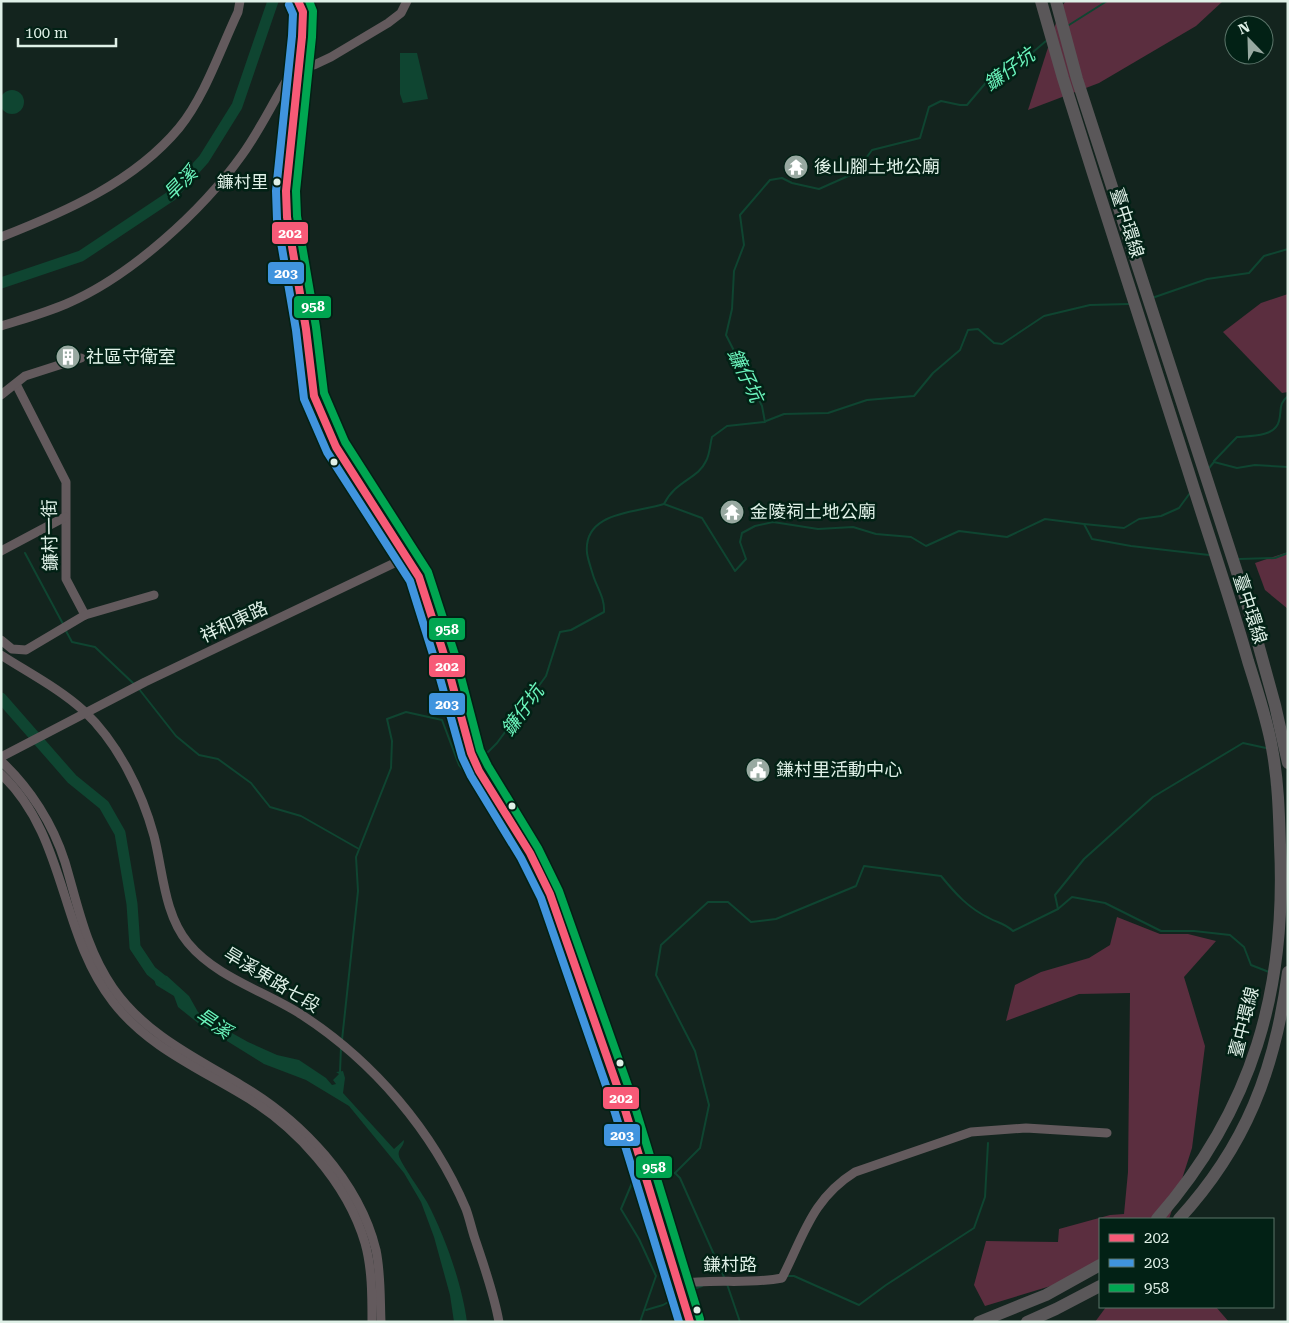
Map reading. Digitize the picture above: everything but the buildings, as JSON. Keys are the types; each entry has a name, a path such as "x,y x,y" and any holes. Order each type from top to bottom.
{"highway":[{"name":"臺中環線","path":"1041,1 1135,305 1246,652 1272,750 1278,791 1282,875 1280,939 1266,1018 1251,1068 1229,1116 1197,1170 1158,1218"},
{"name":"臺中環線","path":"1056,1 1077,79 1232,558 1275,705 1287,756"},
{"name":"臺中環線","path":"1180,1218 1195,1201 1242,1133 1265,1080 1280,1028 1287,976"},
{"path":"979,1322 1046,1295 1099,1266"},
{"path":"1027,1322 1056,1310 1099,1287"}],"street":[{"path":"1,238 56,214 116,182 151,155 179,128 197,100 238,12 240,1"},
{"name":"鎌村路","path":"298,1 303,12 286,191 287,217 306,329 314,396 336,448 419,577 428,602 471,753 526,846 550,894 622,1100 679,1284 696,1281 765,1282 782,1278 804,1227 817,1206 840,1181 855,1172 959,1135 994,1129 1026,1128 1106,1133"},
{"path":"1,326 68,304 98,288 164,240 217,186 242,156 298,62 314,65 331,57 388,23 401,13 407,1"},
{"path":"1,395 25,376 81,358"},
{"name":"鐮村一街","path":"16,384 66,482 66,579 85,615"},
{"path":"1,551 65,517"},
{"name":"祥和東路","path":"3,758 145,682 407,557"},
{"path":"1,640 12,649 26,650 85,615 154,595"},
{"name":"旱溪東路七段","path":"1,655 86,713 111,744 131,777 154,835 165,888 173,914 188,943 224,974 278,1000 303,1016 355,1056 416,1121 445,1167 466,1210 492,1286 499,1322"},
{"path":"3,758 28,791 48,823 65,861 90,948 120,998 146,1025 170,1044 251,1091 285,1116 315,1144 348,1187 364,1216 375,1249 380,1274 381,1322"},
{"path":"1,774 25,802 42,829 57,866 81,946 96,977 113,1003 131,1023 157,1044 244,1096 276,1119 311,1152 336,1184 351,1210 365,1242 371,1278 372,1322"},
{"path":"679,1284 690,1322"}],"shaded area":[{"path":"1066,1 1223,1 1196,26 1099,83 1028,110 1061,7"},
{"path":"1288,294 1288,392 1282,393 1223,332 1261,303"},
{"path":"1288,552 1288,609 1265,590 1255,563"},
{"path":"1117,917 1160,934 1188,934 1216,941 1184,977 1205,1046 1192,1148 1169,1218 1099,1218 1124,1214 1128,1172 1130,993 1079,994 1006,1021 1015,985 1041,972 1089,958 1110,945"},
{"path":"1099,1218 1099,1271 985,1306 974,1285 986,1241 1058,1242 1059,1229"},
{"path":"1105,1308 1217,1308 1229,1322 1095,1322"}],"water":[{"path":"400,53 417,53 428,99 403,103 400,94"},
{"path":"12,90 20,94 24,102 20,110 12,114 4,110 0,102 4,94"},
{"path":"151,971 167,976 189,996 198,1012 207,1019 248,1042 277,1055 299,1060 326,1078 332,1085 336,1084 333,1080 339,1074 336,1072 343,1071 345,1078 343,1093 394,1149 404,1140 399,1156 427,1202 440,1230 457,1276 467,1322 454,1322 450,1295 434,1237 421,1202 404,1173 349,1106 306,1080 264,1064 198,1023 178,1007 174,996 156,985"}],"waterway":[{"name":"旱溪","path":"1,283 81,256 171,196 204,159 237,106 273,1"},
{"name":"鐮仔坑","path":"1069,25 1107,1"},
{"name":"鐮仔坑","path":"479,761 497,743 546,676 560,632 571,630 604,612 602,598 587,553 588,539 594,529 602,521 614,516 664,504 674,490 698,472 706,461 712,437 727,426 765,422 762,406 726,335 732,309 734,271 744,245 740,215 770,180 782,178 792,183 819,189 855,173 872,150 920,138 929,107 941,101 967,105 989,79 1026,58 1046,41"},
{"path":"1152,298 1207,279 1249,273 1264,256 1288,249"},
{"path":"766,421 784,414 828,413 867,400 914,396 933,373 960,350 968,330 978,329 994,343 1002,344 1044,316 1090,305 1129,304"},
{"path":"1214,461 1237,437 1261,435 1273,430 1279,421 1283,402 1288,396"},
{"path":"1209,468 1214,462 1237,468 1255,465 1288,467"},
{"path":"1084,524 1124,528 1139,519 1161,516 1179,508 1190,493"},
{"path":"664,504 702,518 735,571 746,559 740,542 742,533 755,526 773,522 818,529 853,527 876,534 911,537 926,546 959,531 1007,537 1045,519 1084,524 1092,539 1131,546 1209,555"},
{"path":"25,553 63,624"},
{"path":"1239,559 1275,558 1288,553"},
{"path":"66,631 72,642 95,647 134,684"},
{"path":"139,689 176,736 199,755 218,759 251,783 270,807 301,816 359,849"},
{"name":"旱溪","path":"1,698 72,779 104,805 120,833 132,904 135,947 151,971 161,979"},
{"name":"鐮仔坑","path":"342,1040 358,891 356,857 391,768 392,741 387,719 406,712 442,720 459,765 466,773 474,766"},
{"path":"1058,909 1055,895 1084,859 1153,797 1243,743 1266,748"},
{"path":"650,1179 675,1173 700,1148 709,1105 695,1051 656,975 661,945 708,902 728,902 751,922 776,919 856,886 864,866 941,876 968,905 1013,931 1058,909 1072,897 1105,903 1161,931 1194,931 1230,935 1244,947 1251,965 1269,972"},
{"name":"鐮仔坑","path":"340,1072 341,1047"},
{"path":"785,1276 794,1276 859,1305 886,1285 974,1228 985,1197 988,1143"},
{"path":"675,1173 680,1178 724,1277"},
{"path":"640,1322 656,1276 639,1239 621,1209 632,1183 643,1181"},
{"path":"727,1284 740,1322"},
{"path":"683,1293 702,1286"},
{"path":"646,1310 663,1305 679,1296"}],"transit line":[{"name":"202","path":"298,1 303,12 302,37 286,191 287,217 306,329 314,396 336,447 419,577 446,661 471,753 479,771 530,853 550,894 622,1100 690,1322"},
{"name":"958","path":"309,1 313,11 312,37 296,191 297,216 316,327 324,393 345,442 428,572 456,658 480,750 538,848 559,891 632,1097 700,1319"},
{"name":"203","path":"289,5 293,14 292,36 276,191 277,219 296,330 304,399 327,452 410,581 462,757 471,776 521,858 541,898 612,1103 679,1322"}],"place":[{"name":"後山腳土地公廟","path":"796,167"},
{"name":"鐮村里","path":"277,182"},
{"name":"社區守衛室","path":"68,357"},
{"name":"金陵祠土地公廟","path":"732,512"},
{"name":"鎌村里活動中心","path":"758,770"}]}
